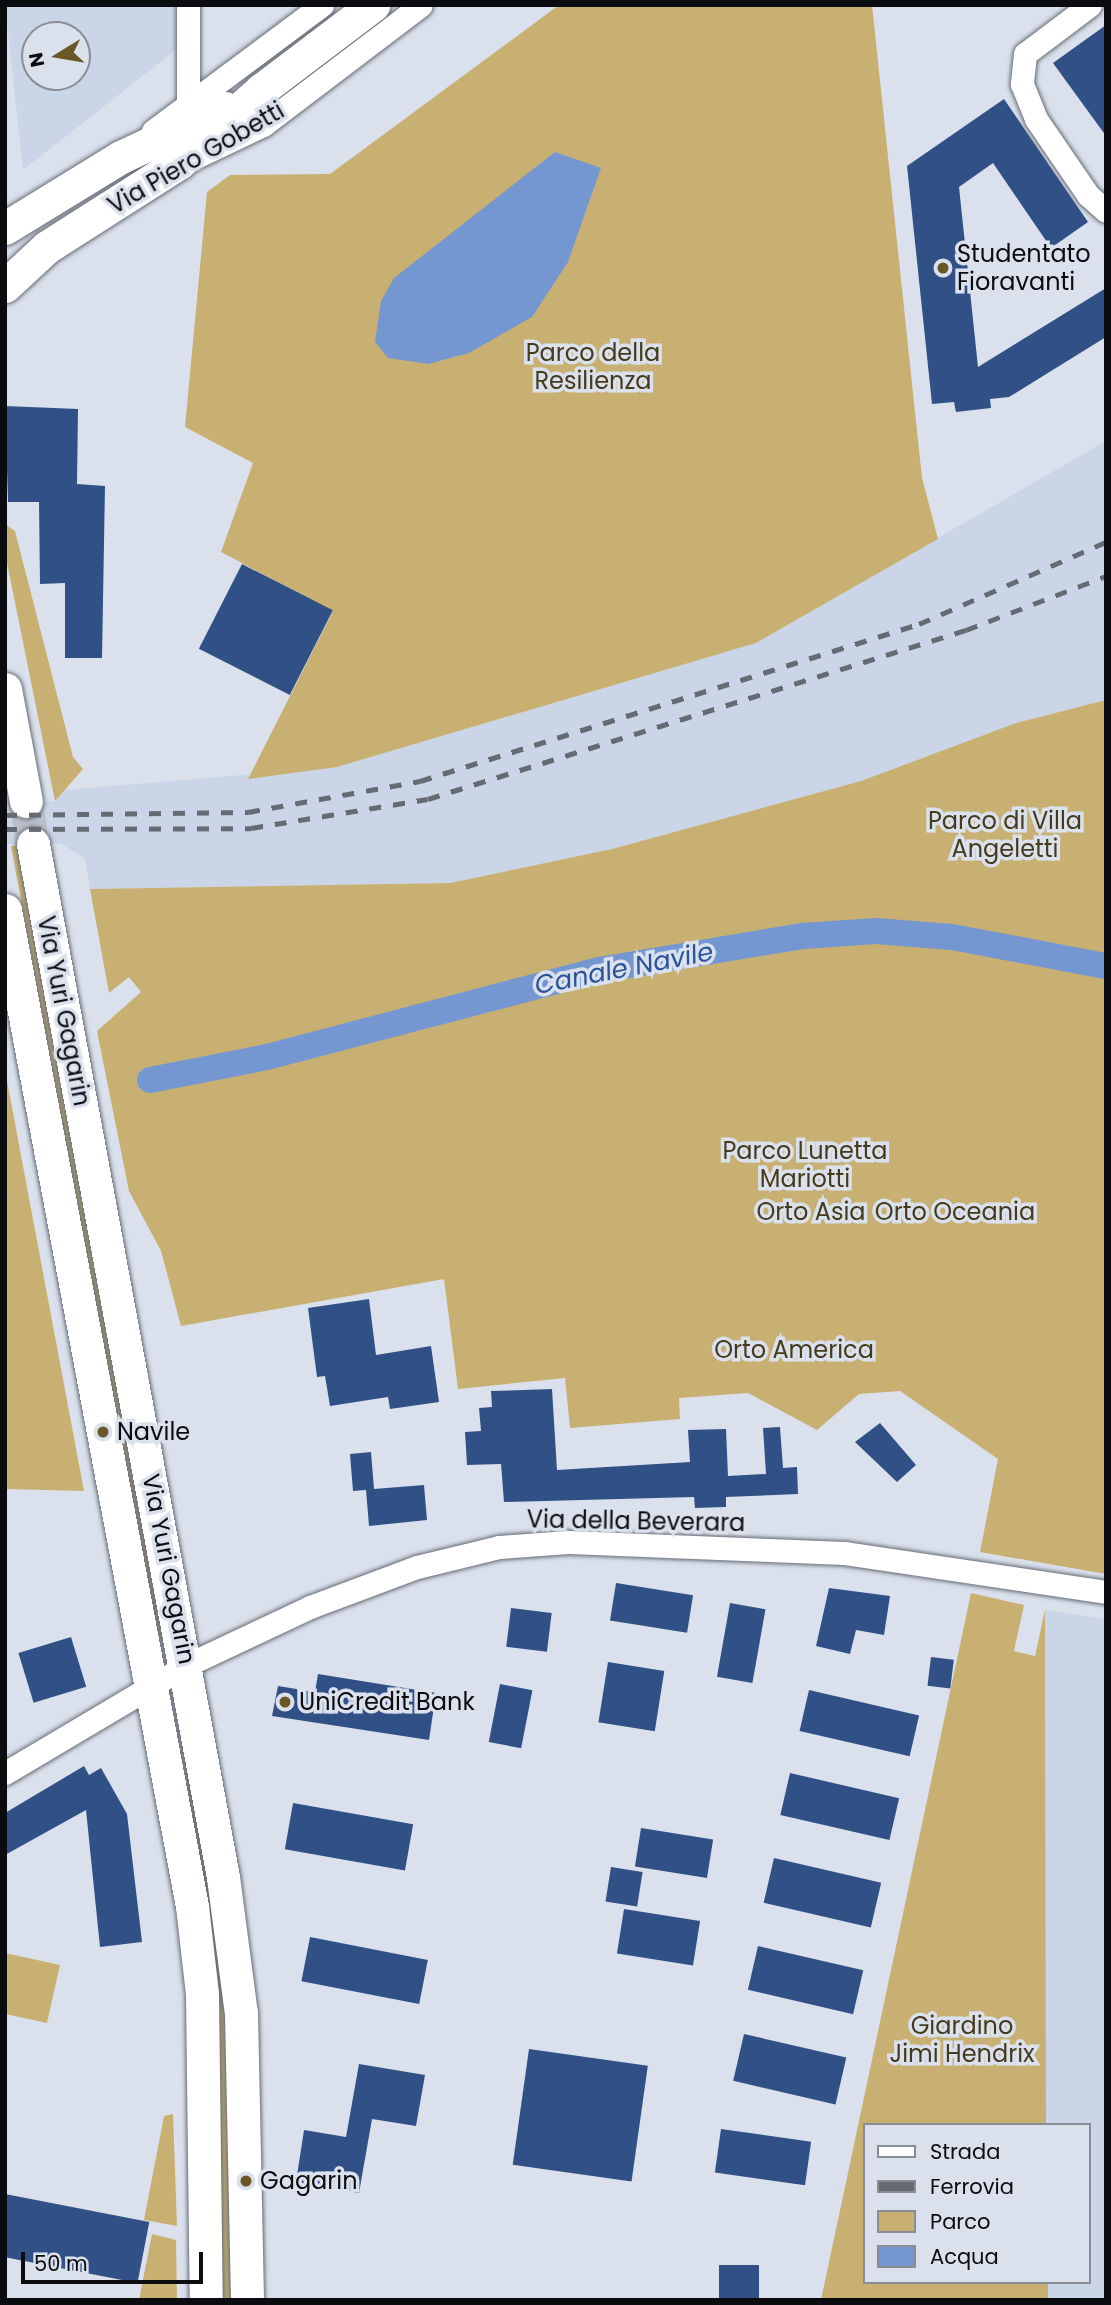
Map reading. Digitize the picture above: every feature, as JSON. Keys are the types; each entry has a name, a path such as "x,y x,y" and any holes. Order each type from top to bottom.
{"main road":[{"path":"179,163 261,90 373,5"},
{"path":"121,157 261,90"},
{"name":"Via Piero Gobetti","path":"5,228 121,157"},
{"name":"Via Piero Gobetti","path":"5,286 47,247 179,163"},
{"path":"5,689 26,801"},
{"name":"Via Yuri Gagarin","path":"33,844 187,1665 241,2013 247,2300"},
{"name":"Via Yuri Gagarin","path":"5,910 152,1691 202,1994 205,2300"}],"street":[{"path":"188,5 188,104"},
{"name":"Via Piero Gobetti","path":"121,157 322,5"},
{"name":"Via Piero Gobetti","path":"179,163 251,132 421,5"},
{"path":"1090,5 1025,54 1022,84 1036,119 1088,195 1106,211"},
{"path":"188,43 196,62 228,76"},
{"name":"Via della Beverara","path":"5,1773 152,1691 187,1665 310,1607 417,1567 535,1544 845,1553 1106,1592"}],"shaded area":[{"path":"5,5 183,5 186,42 23,170"},
{"path":"1106,441 1106,700 1016,723 861,781 612,849 450,883 90,889 85,859 62,844 5,844 5,801 55,801 65,790 337,767 756,643"},
{"path":"1045,1610 1106,1619 1106,2300 1048,2300 1048,2284 1090,2284 1090,2123 1046,2123"}],"green space":[{"name":"Parco della Resilienza","path":"559,5 872,5 922,478 938,539 756,643 337,767 248,779 333,611 221,552 253,463 185,427 207,192 230,175 330,174"},
{"path":"5,524 15,531 73,757 83,769 55,801 5,553"},
{"name":"Parco Lunetta Mariotti","path":"1106,700 1106,1574 980,1552 998,1459 900,1391 859,1394 817,1430 748,1393 679,1398 680,1419 570,1428 565,1378 458,1389 444,1279 181,1326 161,1251 129,1191 97,1031 141,992 129,977 109,993 90,889 450,883 612,849 861,781 1016,723"},
{"path":"22,845 165,1643 158,1637 11,846"},
{"path":"5,1070 84,1491 5,1489"},
{"name":"Giardino Jimi Hendrix","path":"971,1593 1024,1605 1014,1651 1035,1656 1045,1610 1046,2123 862,2123 862,2284 1048,2284 1048,2300 821,2300"},
{"path":"179,1719 227,1997 231,2300 220,2300 216,1993"},
{"path":"5,1953 60,1965 47,2023 5,2014"},
{"path":"173,2114 177,2226 144,2220 164,2116"},
{"path":"152,2234 176,2240 177,2300 139,2300"}],"water":[{"path":"555,152 601,168 568,262 532,317 469,353 428,364 388,358 375,342 381,301 394,278"}],"building":[{"path":"1106,25 1106,136 1053,63"},
{"name":"Studentato Fioravanti","path":"1004,99 1088,222 1051,248 993,163 959,187 978,367 1106,288 1106,337 1009,397 990,399 991,408 956,412 954,402 932,404 907,166"},
{"path":"5,406 78,409 77,484 105,486 102,658 65,658 65,583 40,584 39,502 8,502"},
{"path":"242,564 333,610 290,695 199,649"},
{"path":"369,1299 376,1355 431,1346 439,1402 390,1409 388,1397 330,1406 325,1376 317,1377 308,1308"},
{"path":"552,1389 557,1470 690,1462 688,1430 726,1429 728,1476 766,1474 763,1428 780,1427 783,1468 797,1467 798,1494 726,1497 726,1507 695,1508 694,1497 504,1502 501,1464 467,1465 465,1432 481,1431 479,1408 492,1407 491,1391"},
{"path":"880,1423 916,1465 897,1482 855,1442"},
{"path":"371,1452 374,1489 424,1485 427,1520 369,1526 366,1490 353,1491 350,1454"},
{"path":"616,1583 693,1595 687,1633 610,1621"},
{"path":"829,1588 890,1596 884,1635 856,1630 850,1654 816,1646"},
{"path":"730,1603 765,1609 752,1683 717,1677"},
{"path":"511,1608 552,1613 547,1652 506,1647"},
{"path":"71,1637 86,1687 34,1703 18,1653"},
{"path":"931,1657 954,1660 950,1689 927,1686"},
{"path":"608,1662 664,1671 655,1731 598,1722"},
{"path":"318,1674 436,1693 429,1740 272,1716 278,1686 315,1692"},
{"path":"500,1684 532,1690 521,1748 489,1742"},
{"path":"809,1690 919,1715 910,1756 800,1731"},
{"path":"84,1766 89,1775 101,1768 127,1814 142,1942 100,1947 86,1810 5,1855 5,1813"},
{"path":"790,1773 899,1798 889,1840 780,1815"},
{"path":"293,1803 413,1824 405,1870 285,1849"},
{"path":"641,1828 713,1839 707,1878 635,1867"},
{"path":"774,1858 881,1883 871,1928 764,1903"},
{"path":"611,1867 643,1872 637,1907 606,1902"},
{"path":"624,1909 700,1921 693,1965 617,1953"},
{"path":"310,1937 428,1960 419,2004 301,1981"},
{"path":"758,1946 863,1970 853,2014 748,1990"},
{"path":"744,2034 846,2058 836,2104 733,2081"},
{"path":"529,2049 648,2066 632,2182 513,2165"},
{"path":"359,2064 425,2075 416,2126 372,2119 359,2193 296,2182 304,2130 346,2137"},
{"path":"721,2129 811,2142 805,2185 715,2173"},
{"path":"5,2194 149,2222 137,2283 5,2257"},
{"path":"719,2265 759,2265 759,2300 719,2300"}],"waterway":[{"name":"Canale Navile","path":"150,1080 267,1057 599,970 803,936 876,931 952,937 1106,966"}],"tunnel":[{"path":"26,801 33,844"}],"railway":[{"path":"5,815 248,812 420,781 919,624 1106,542"},
{"path":"5,829 251,828 428,799 966,630 1106,576"}],"place":[{"name":"Studentato Fioravanti","path":"943,268"},
{"name":"Navile","path":"103,1432"},
{"name":"UniCredit Bank","path":"285,1702"},
{"name":"Gagarin","path":"246,2181"}],"park label":[{"name":"Parco di Villa Angeletti","path":"1005,835"},
{"name":"Orto Asia","path":"811,1212"},
{"name":"Orto Oceania","path":"955,1212"},
{"name":"Orto America","path":"794,1350"}]}
